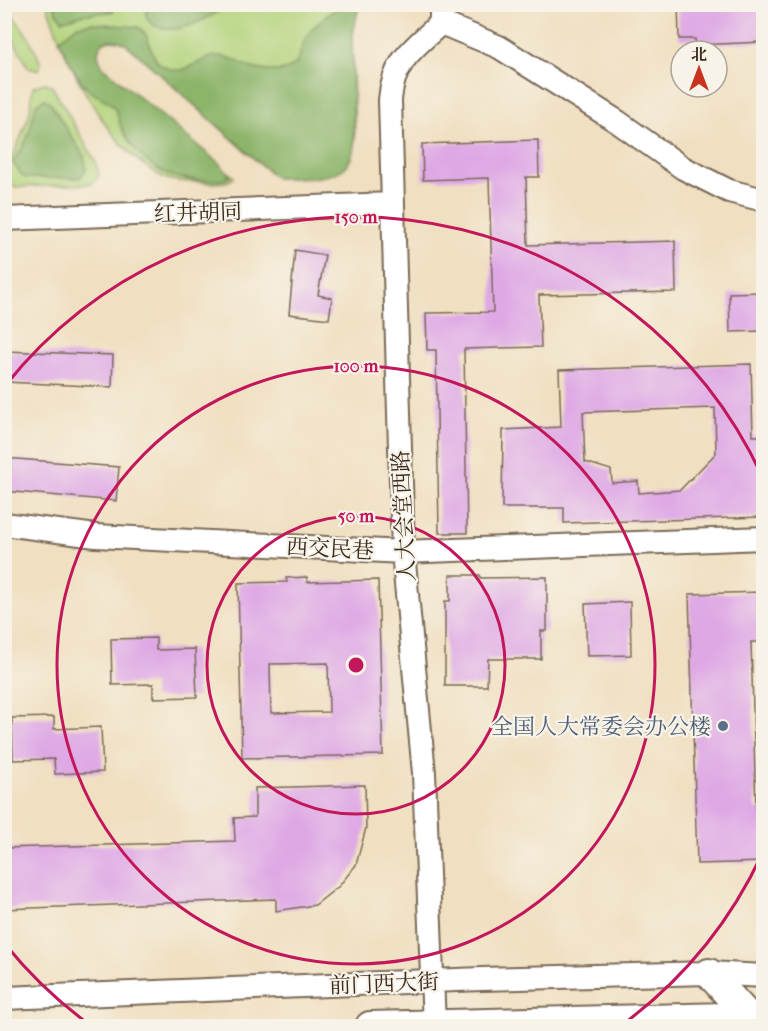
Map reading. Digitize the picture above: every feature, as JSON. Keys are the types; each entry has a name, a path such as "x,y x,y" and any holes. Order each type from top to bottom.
{"main road":[{"path":"708,973 755,1015"},
{"name":"前门西大街","path":"370,1026 755,1015"}],"street":[{"name":"人大会堂西路","path":"433,1025 424,773 403,552 392,204 390,111 392,80 408,54 441,14 517,58 618,122 684,168 729,191 764,200"},
{"name":"红井胡同","path":"4,219 392,204"},
{"name":"西交民巷","path":"4,524 96,536 403,552 764,538"},
{"name":"前门西大街","path":"4,999 432,981 708,973 764,976"}],"green space":[{"path":"151,4 230,5 188,26 166,29 155,26 147,19 146,13"},
{"path":"47,5 359,5 352,38 355,138 352,153 346,164 338,171 328,175 276,178 125,43 117,40 105,42 101,45 98,55 104,68 234,177 231,180 213,183 178,181 163,177 139,161 121,144 105,123 64,51"},
{"path":"54,5 107,5 112,7 113,11 62,20"},
{"path":"344,5 359,5 352,38 354,148 349,162 343,169 320,177 276,178 125,43 110,40 101,45 99,49 98,55 104,68 220,164 230,176 220,180 187,179 175,177 154,167 129,142 111,104 85,86 59,40 78,25 92,23 138,27 146,36 159,63 173,70 187,68 213,56 221,56 257,69 282,70 295,65 307,36 316,25"},
{"path":"5,8 22,27 31,42 41,65 39,70 28,67 5,29"},
{"path":"44,83 50,84 53,88 96,162 99,175 92,184 17,187 11,186 5,179 5,165 15,152 29,116 33,87"},
{"path":"44,99 50,102 84,156 86,169 80,178 26,178 12,162 25,142 36,104"}],"building":[{"path":"678,4 764,4 764,42 729,44 729,39 679,39"},
{"path":"538,140 539,177 526,177 528,245 675,241 676,292 539,295 541,347 464,349 467,533 439,533 436,350 427,350 426,313 493,312 489,178 423,180 422,144"},
{"path":"295,250 325,255 318,295 332,298 329,319 289,314"},
{"path":"764,292 764,331 730,332 729,293"},
{"path":"4,351 113,355 112,387 4,382"},
{"path":"751,364 753,436 764,436 764,517 564,523 564,508 502,508 503,430 561,427 559,370","holes":["715,408 716,453 680,490 639,493 638,481 612,483 611,470 585,462 583,412"]},
{"path":"4,458 119,467 116,501 4,491"},
{"path":"450,575 480,575 480,578 547,577 547,631 541,631 541,659 488,659 487,686 445,686 445,601 450,601"},
{"path":"307,577 307,582 378,580 383,755 242,758 238,583 287,582 286,578","holes":["328,663 329,712 271,713 270,664"]},
{"name":"全国人大常委会办公楼","path":"764,592 764,642 751,642 756,809 764,809 764,862 697,864 689,594"},
{"path":"630,602 631,655 587,656 585,604"},
{"path":"156,638 156,650 195,649 197,697 153,698 153,684 112,685 111,639"},
{"path":"54,717 54,729 101,727 103,772 55,774 54,759 13,760 12,718"},
{"path":"365,785 366,828 356,865 339,886 315,905 276,911 276,899 4,909 4,848 235,841 234,818 255,817 255,788"}],"place":[{"name":"全国人大常委会办公楼","path":"723,726"}]}
